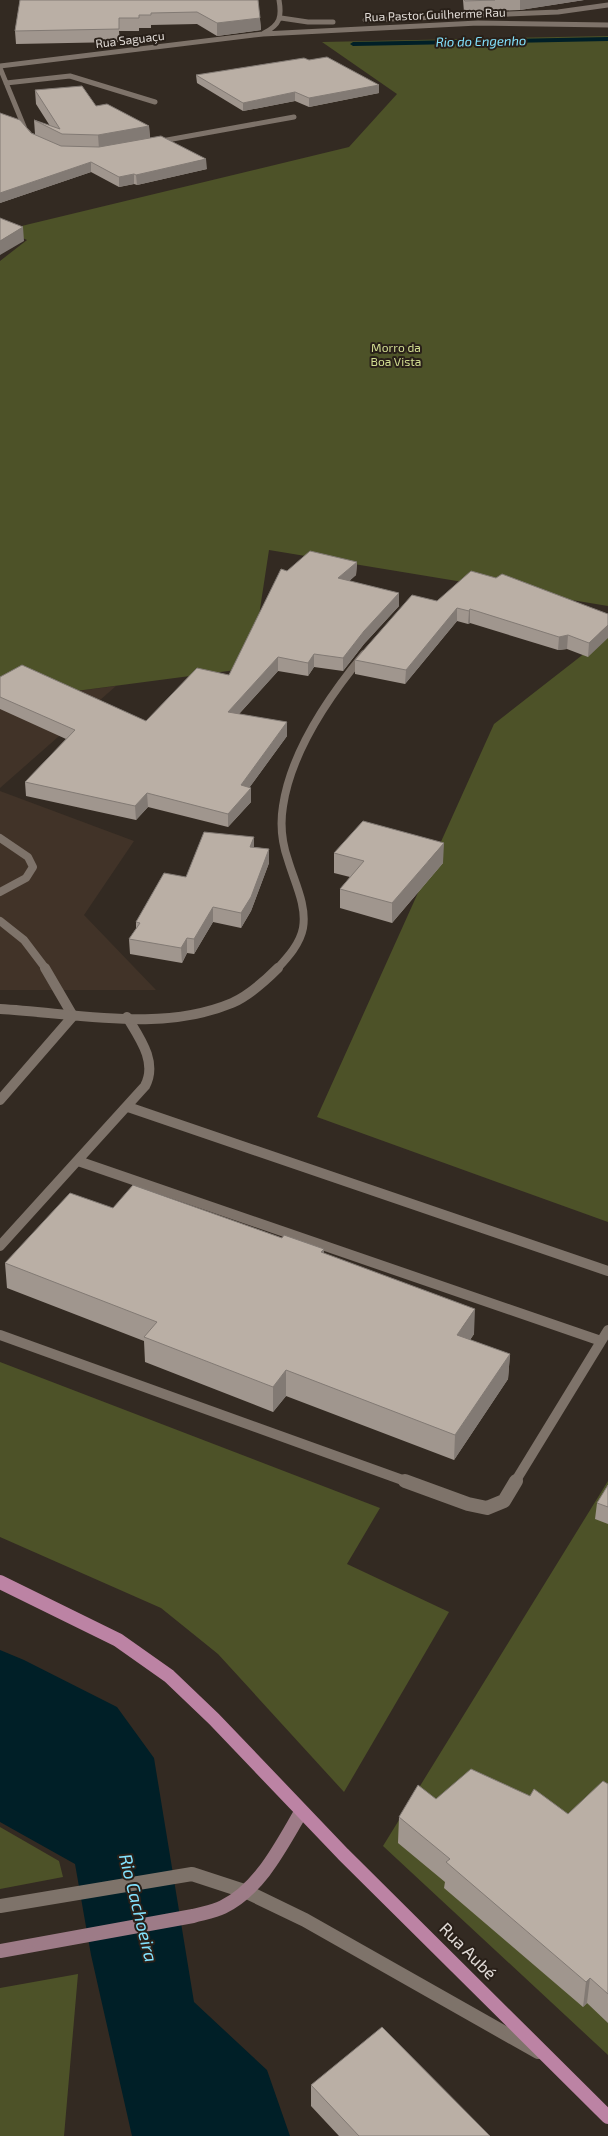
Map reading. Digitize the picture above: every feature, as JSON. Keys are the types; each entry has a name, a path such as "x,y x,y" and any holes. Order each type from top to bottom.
{"main road":[{"name":"Rua Aubé","path":"0,1582 118,1640 169,1676 214,1719 301,1812 608,2117"},
{"path":"0,1952 193,1916 224,1907 247,1892 264,1872 301,1812"}],"street":[{"path":"263,34 278,24 281,18 279,0"},
{"path":"359,20 558,12 608,5"},
{"path":"447,16 471,23"},
{"path":"433,24 443,20 447,16"},
{"path":"281,18 308,22 337,22 344,28"},
{"name":"Rua Pastor Guilherme Rau","path":"263,34 344,28 471,23 608,25"},
{"name":"Rua Saguaçu","path":"0,67 263,34"},
{"path":"0,67 25,129 34,139"},
{"path":"6,83 70,76 155,102"},
{"path":"146,144 294,117"},
{"path":"0,1009 26,1010 73,1016 127,1017 181,1015 202,1012 232,1003 260,986 289,957 303,927 302,906 285,850 282,824 283,804 290,778 324,709 343,679 368,649"},
{"path":"0,838 28,857 33,867 26,878 0,892"},
{"path":"0,921 10,927 32,947 73,1016"},
{"path":"0,1100 73,1016"},
{"path":"0,1246 5,1233 78,1161 128,1107 147,1083 149,1068 147,1055 127,1017"},
{"path":"128,1107 608,1271"},
{"path":"78,1161 601,1341"},
{"path":"0,1335 468,1504 487,1508 504,1501 608,1330"},
{"path":"0,1906 57,1895 192,1874 247,1892 304,1920 548,2058"}],"shaded area":[{"path":"116,686 0,788 0,701"},
{"path":"0,791 134,841 84,915 156,990 0,990"}],"green space":[{"name":"Morro da Boa Vista","path":"608,36 608,606 269,550 251,668 0,701 0,261 27,240 5,230 349,147 397,94 322,42"},
{"path":"608,635 608,1222 317,1117 494,724"},
{"path":"0,1362 380,1508 347,1564 449,1612 344,1792 218,1654 161,1608 0,1537"},
{"path":"608,1481 608,2055 383,1846"},
{"path":"0,1827 59,1861 63,1877 0,1889"},
{"path":"78,1974 64,2136 0,2136 0,1988"}],"water":[{"name":"Rio Cachoeira","path":"0,1650 24,1660 117,1707 154,1758 194,2002 267,2070 290,2136 132,2136 91,1955 75,1864 0,1822"}],"building":[{"path":"20,0 258,0 260,18 217,23 197,12 151,13 151,15 139,15 139,18 119,18 119,29 15,31"},
{"path":"464,0 495,0 465,1"},
{"path":"327,57 379,85 309,98 295,92 243,103 196,75 304,58 309,60"},
{"path":"82,86 96,106 107,104 149,126 98,135 62,134 34,120 60,129 35,90"},
{"path":"0,113 20,120 31,133 61,146 99,147 161,136 206,159 136,175 134,174 119,177 91,162 0,193"},
{"path":"0,218 23,227 0,241"},
{"path":"310,551 357,562 338,578 399,593 364,631 343,658 314,654 308,663 278,657 228,712 287,722 241,785 251,788 228,814 147,793 135,806 25,782 75,730 0,697 0,677 22,665 146,721 197,668 229,675 281,569 287,571"},
{"path":"471,571 496,578 502,574 608,614 608,625 589,643 568,635 559,637 470,609 469,611 457,608 406,670 355,660 412,595 437,601"},
{"path":"363,821 444,843 392,903 340,889 364,861 334,853"},
{"path":"204,832 254,837 250,847 269,849 251,897 241,913 213,907 194,939 187,938 181,948 129,939 140,923 136,922 164,873 186,877"},
{"path":"133,1185 282,1238 284,1235 324,1249 321,1252 475,1309 457,1335 510,1354 455,1435 286,1370 273,1387 144,1337 157,1322 5,1263 70,1193 113,1208"},
{"path":"608,1485 608,1507 597,1503"},
{"path":"471,1769 530,1796 534,1789 568,1814 603,1781 608,1784 608,1994 590,1978 586,1982 446,1862 450,1859 399,1817 418,1785 436,1799"},
{"path":"382,2027 490,2136 359,2136 311,2085"}],"waterway":[{"name":"Rio do Engenho","path":"353,44 608,39"}]}
